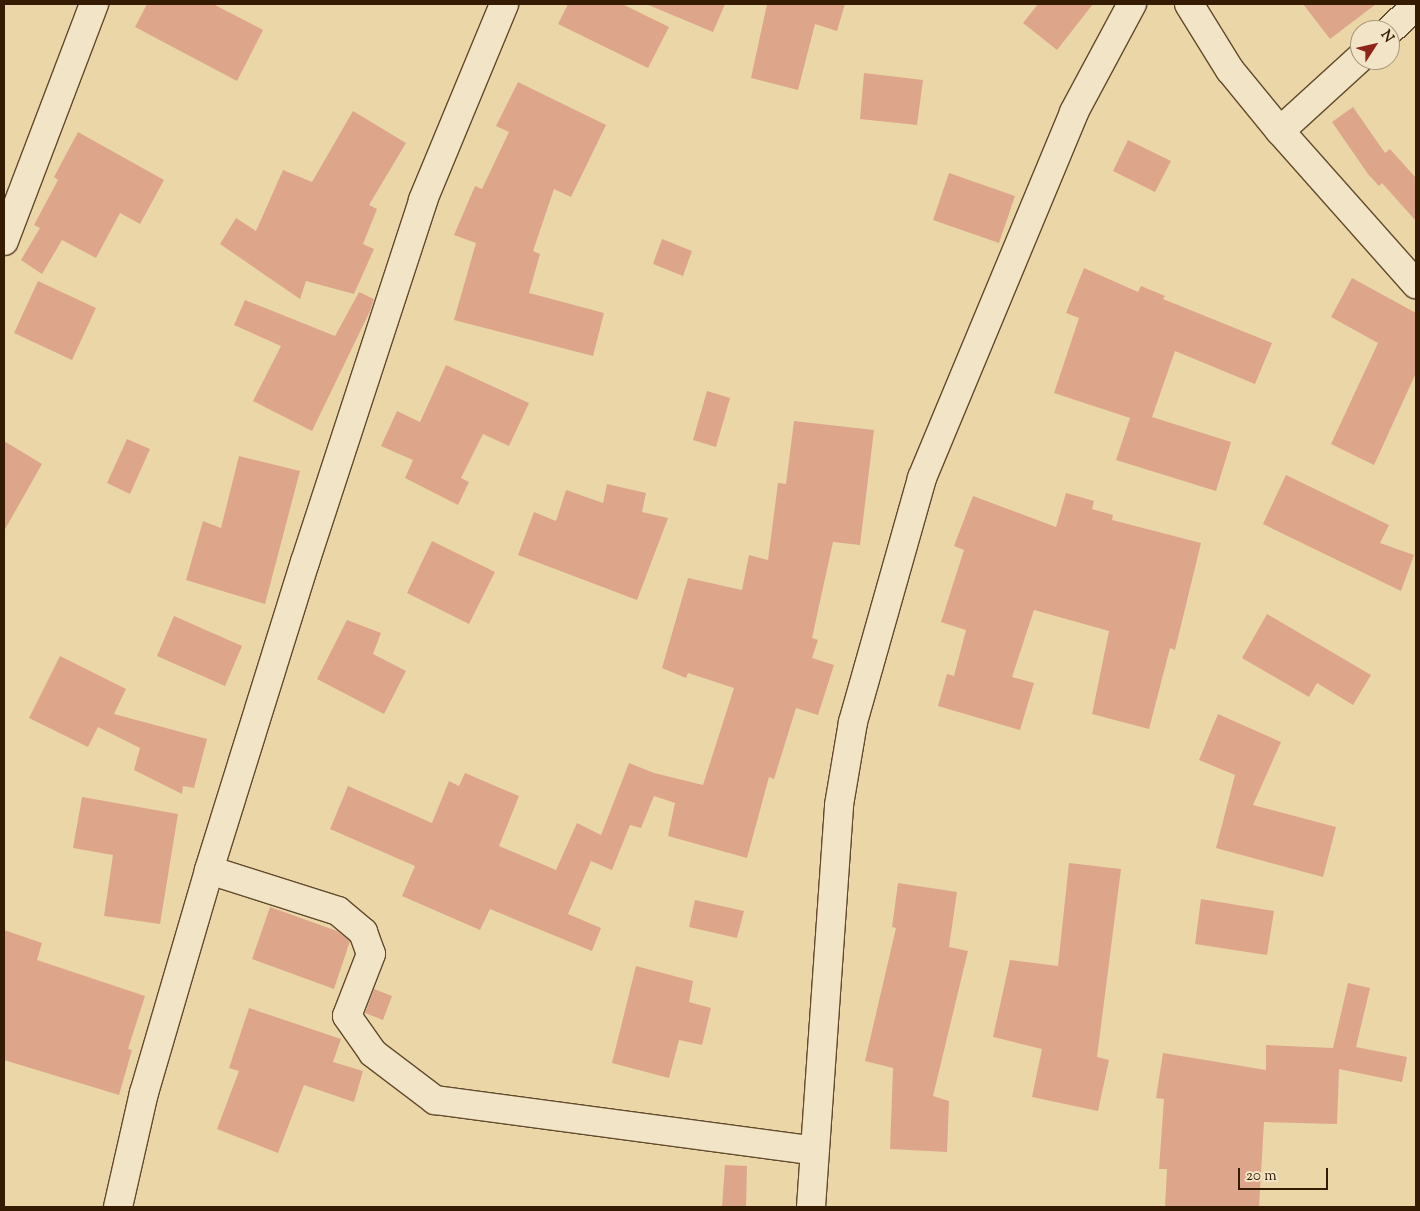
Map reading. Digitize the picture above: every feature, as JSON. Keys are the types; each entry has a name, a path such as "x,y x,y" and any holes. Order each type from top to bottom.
{"street":[{"path":"4,240 94,4"},
{"path":"118,1207 144,1093 208,870 423,200 504,4"},
{"path":"811,1207 812,1150 839,805 853,722 922,478 1074,112 1132,4"},
{"path":"1189,4 1230,70 1280,131 1416,284"},
{"path":"1400,21 1416,6"},
{"path":"1280,131 1350,67"},
{"path":"208,870 338,912 363,932 371,954 347,1016 373,1053 435,1100 812,1150"}],"building":[{"path":"147,4 213,4 263,30 237,81 135,27"},
{"path":"568,4 622,4 669,27 648,68 558,24"},
{"path":"646,4 725,4 713,32"},
{"path":"767,4 845,4 837,31 815,24 798,90 751,78"},
{"path":"1038,4 1093,4 1057,50 1023,23"},
{"path":"1303,4 1376,4 1355,20 1350,20 1350,24 1330,39"},
{"path":"864,73 923,80 917,125 860,119"},
{"path":"518,82 606,125 571,197 554,189 533,251 540,254 529,293 604,313 593,356 454,320 476,243 454,235 475,186 482,189 509,132 496,126"},
{"path":"1353,107 1385,153 1390,149 1416,178 1416,221 1382,183 1379,186 1368,174 1332,122"},
{"path":"353,111 406,143 369,205 377,209 363,244 374,249 354,294 306,281 300,299 220,244 236,218 256,231 283,170 312,182"},
{"path":"78,132 164,180 140,224 120,213 96,258 62,240 42,274 21,260 40,228 34,225 58,180 54,177"},
{"path":"1128,140 1171,161 1155,192 1113,171"},
{"path":"949,173 1015,196 999,243 933,220"},
{"path":"662,239 692,251 683,276 653,264"},
{"path":"1084,268 1138,292 1141,286 1165,296 1163,299 1272,343 1255,384 1175,351 1152,417 1231,442 1216,491 1116,460 1130,418 1054,393 1079,318 1066,313"},
{"path":"1352,278 1416,313 1416,373 1374,465 1331,444 1378,343 1331,317"},
{"path":"38,281 96,308 72,360 14,333"},
{"path":"359,292 374,299 370,311 312,431 253,401 281,346 234,325 245,300 335,336"},
{"path":"446,365 529,403 509,446 483,434 461,478 469,482 458,505 405,478 413,460 381,446 397,411 420,422"},
{"path":"707,391 730,398 716,447 693,440"},
{"path":"794,421 874,430 860,545 833,542 812,638 818,640 812,658 834,665 818,715 796,708 774,779 769,777 747,858 668,836 675,803 654,796 641,828 630,825 612,870 591,861 568,914 601,928 592,951 490,909 480,930 402,896 415,866 330,829 348,786 432,823 449,781 459,786 465,773 519,796 499,846 556,870 577,823 601,835 629,763 654,773 703,785 734,688 688,673 686,678 662,668 688,578 742,590 749,555 768,560 778,483 786,484"},
{"path":"127,439 150,449 130,494 107,483"},
{"path":"4,441 42,464 4,531"},
{"path":"239,456 300,471 265,604 186,580 203,521 221,528"},
{"path":"1286,475 1389,525 1380,543 1414,555 1401,591 1263,524"},
{"path":"607,484 646,493 642,512 668,518 637,600 518,555 534,512 556,521 566,490 603,503"},
{"path":"1066,493 1094,501 1092,509 1113,515 1112,520 1201,543 1175,650 1170,648 1149,729 1092,714 1109,631 1034,610 1012,677 1034,683 1020,730 938,706 947,674 954,676 966,630 941,622 964,550 954,546 973,496 1056,527"},
{"path":"432,541 495,572 469,624 407,593"},
{"path":"1267,614 1371,675 1353,705 1317,683 1309,697 1242,658"},
{"path":"174,616 242,646 225,686 157,656"},
{"path":"347,620 381,633 373,654 406,671 384,714 317,679"},
{"path":"60,656 126,689 114,714 207,739 194,788 183,786 182,794 134,770 140,748 98,727 88,747 29,718"},
{"path":"1218,714 1281,742 1253,805 1336,827 1323,877 1216,848 1235,775 1199,760"},
{"path":"82,797 178,814 160,924 104,916 113,855 73,848"},
{"path":"1069,863 1121,869 1097,1057 1109,1060 1098,1111 1032,1097 1042,1049 993,1037 1010,960 1058,966"},
{"path":"898,883 957,892 949,947 968,951 933,1096 949,1101 947,1152 890,1149 893,1068 865,1061 896,928 892,927"},
{"path":"1201,899 1274,911 1267,955 1195,944"},
{"path":"695,900 744,911 737,938 689,927"},
{"path":"270,907 337,931 350,941 334,989 252,959"},
{"path":"4,930 42,943 37,960 145,996 128,1049 132,1050 119,1095 4,1060"},
{"path":"636,966 693,981 689,1002 711,1008 702,1045 679,1040 669,1078 612,1063"},
{"path":"1348,983 1370,988 1356,1047 1407,1057 1402,1082 1339,1069 1337,1124 1264,1122 1259,1207 1165,1207 1167,1169 1159,1169 1164,1099 1156,1098 1163,1053 1266,1070 1266,1045 1333,1048"},
{"path":"374,989 392,996 383,1020 365,1013"},
{"path":"249,1008 341,1039 333,1062 363,1071 354,1102 304,1085 278,1153 217,1129 239,1071 229,1068"},
{"path":"725,1165 747,1166 746,1207 722,1207"}]}
